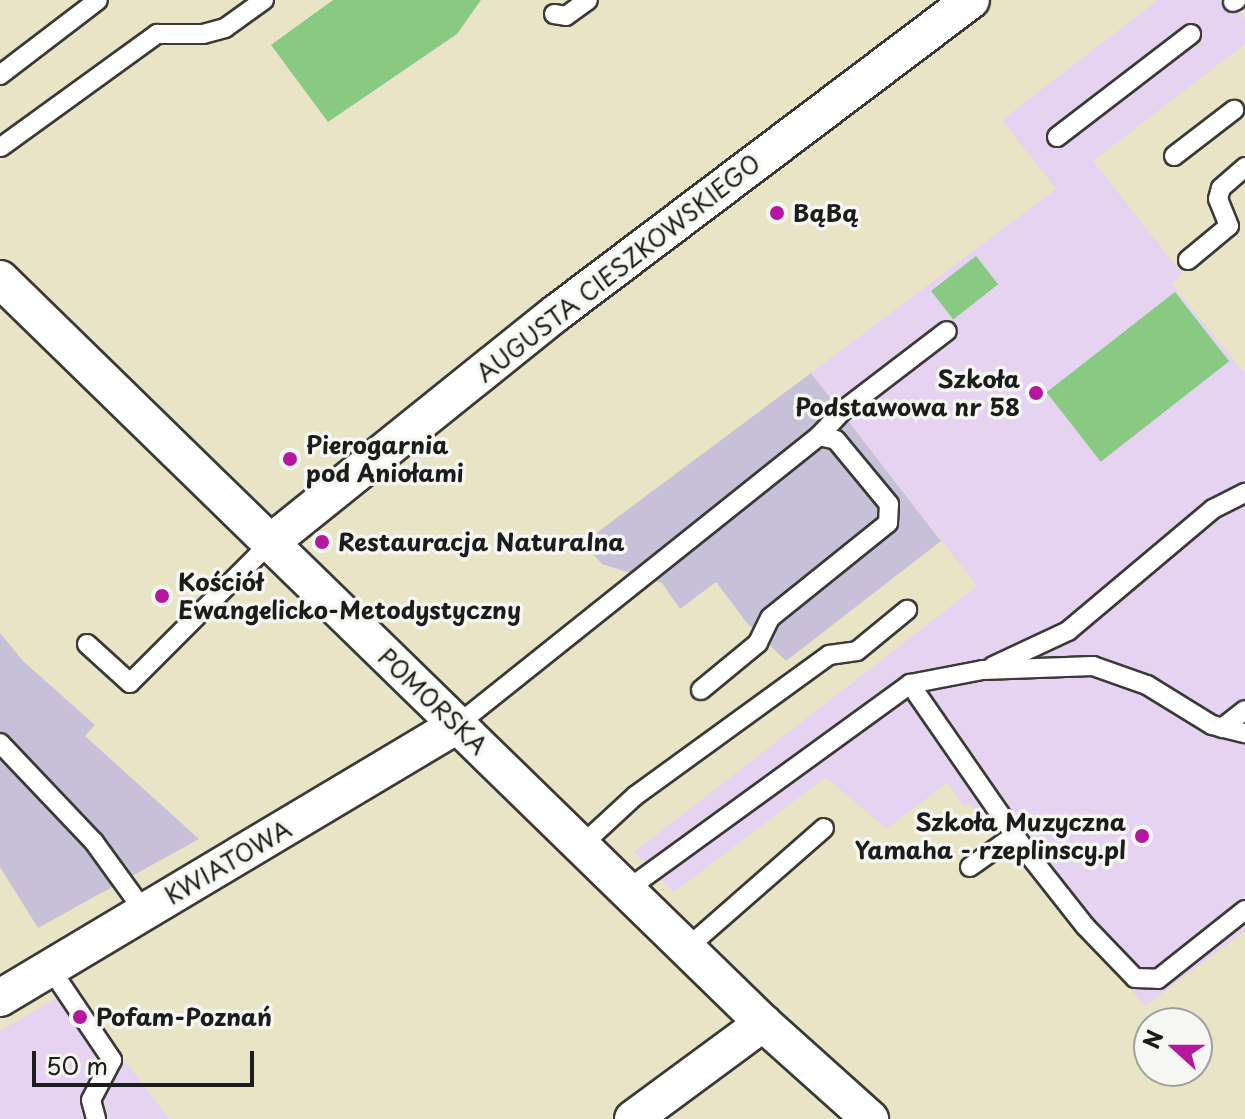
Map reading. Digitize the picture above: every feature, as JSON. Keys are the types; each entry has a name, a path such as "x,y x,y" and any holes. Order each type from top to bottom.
{"street":[{"name":"AUGUSTA CIESZKOWSKIEGO","path":"270,543 555,314 971,0"},
{"name":"POMORSKA","path":"0,279 583,844 763,1023 870,1119"},
{"name":"KWIATOWA","path":"0,998 457,725"},
{"path":"633,1119 763,1023"}],"lane":[{"path":"0,75 98,0"},
{"path":"1,147 157,34 203,34 225,28 264,0"},
{"path":"554,14 566,16 588,0"},
{"path":"1057,137 1191,34"},
{"path":"1174,156 1234,110"},
{"path":"1188,260 1229,226 1218,199 1221,188 1245,167"},
{"path":"457,725 819,436 841,412 947,331"},
{"path":"701,690 758,643 770,618 888,523 889,504 836,440 819,436"},
{"path":"983,670 1068,631 1213,509 1245,493"},
{"path":"87,644 130,683 270,543"},
{"path":"583,844 635,796 829,655 857,651 907,610"},
{"path":"628,889 910,684 983,670 1093,666 1147,685 1222,728 1245,733"},
{"path":"910,684 1015,835 1085,926 1135,978 1158,979 1245,910"},
{"path":"1222,728 1245,710"},
{"path":"0,743 94,842 144,911"},
{"path":"687,948 824,828"},
{"path":"970,867 1015,835"},
{"path":"50,968 112,1060 91,1100 96,1119"}],"shaded area":[{"path":"1158,0 1231,0 1245,18 1245,44 1093,161 1182,274 1172,284 1245,374 1245,931 1145,1006 1054,903 987,815 981,819 969,803 964,806 947,783 886,829 826,777 674,892 634,852 977,586 811,373 1056,189 1002,120"},
{"path":"811,373 941,541 786,661 747,623 716,582 680,609 662,583 602,564 583,543"},
{"path":"0,633 23,661 95,725 85,736 199,839 38,928 0,867"},
{"path":"77,986 104,1033 169,1119 0,1119 0,1031"}],"green space":[{"path":"333,0 481,0 457,34 328,122 271,45"},
{"path":"976,256 998,284 953,319 931,291"},
{"path":"1175,292 1229,361 1101,462 1047,392"}],"place":[{"name":"BąBą","path":"777,213"},
{"name":"Szkoła Podstawowa nr 58","path":"1036,393"},
{"name":"Pierogarnia pod Aniołami","path":"290,459"},
{"name":"Restauracja Naturalna","path":"322,542"},
{"name":"Kościół Ewangelicko-Metodystyczny","path":"162,596"},
{"name":"Szkoła Muzyczna Yamaha - rzeplinscy.pl","path":"1142,836"},
{"name":"Pofam-Poznań","path":"80,1017"}]}
